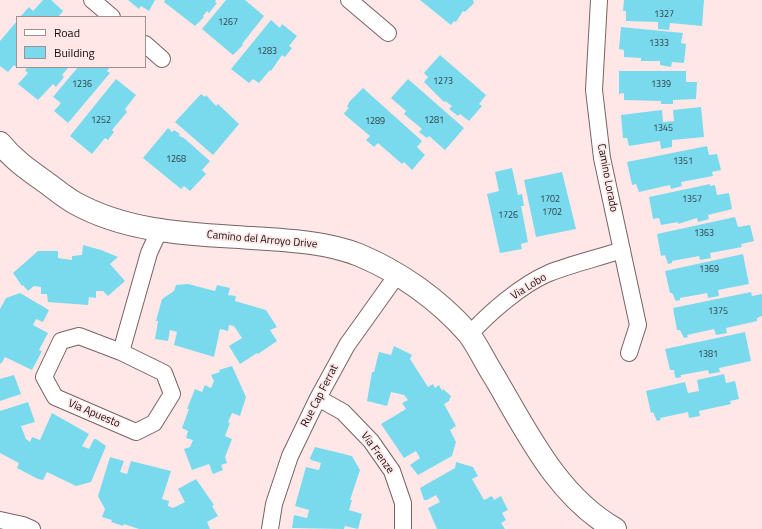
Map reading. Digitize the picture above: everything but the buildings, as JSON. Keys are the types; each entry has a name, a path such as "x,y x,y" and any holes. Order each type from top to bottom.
{"street":[{"path":"92,0 111,16"},
{"path":"349,0 388,33"},
{"name":"Camino Lorado","path":"599,0 594,90 602,158 638,325 629,353"},
{"path":"146,45 162,59"},
{"name":"Camino del Arroyo Drive","path":"0,143 12,158 76,203 115,221 159,231 313,243 358,254 397,275 430,297 469,335 541,456 573,497 608,527"},
{"path":"121,352 149,254 159,231"},
{"name":"Via Lobo","path":"469,335 485,318 514,294 548,274 622,250"},
{"name":"Rue Cap Ferrat","path":"270,529 274,504 290,456 318,398 347,345 397,275"},
{"name":"Via Apuesto","path":"80,336 121,352 164,373 172,394 154,423 136,432 55,398 44,376 61,341 80,336"},
{"name":"Via Frenze","path":"318,398 343,412 371,442 392,471 403,503 403,529"},
{"path":"0,520 23,525 32,529"}]}
